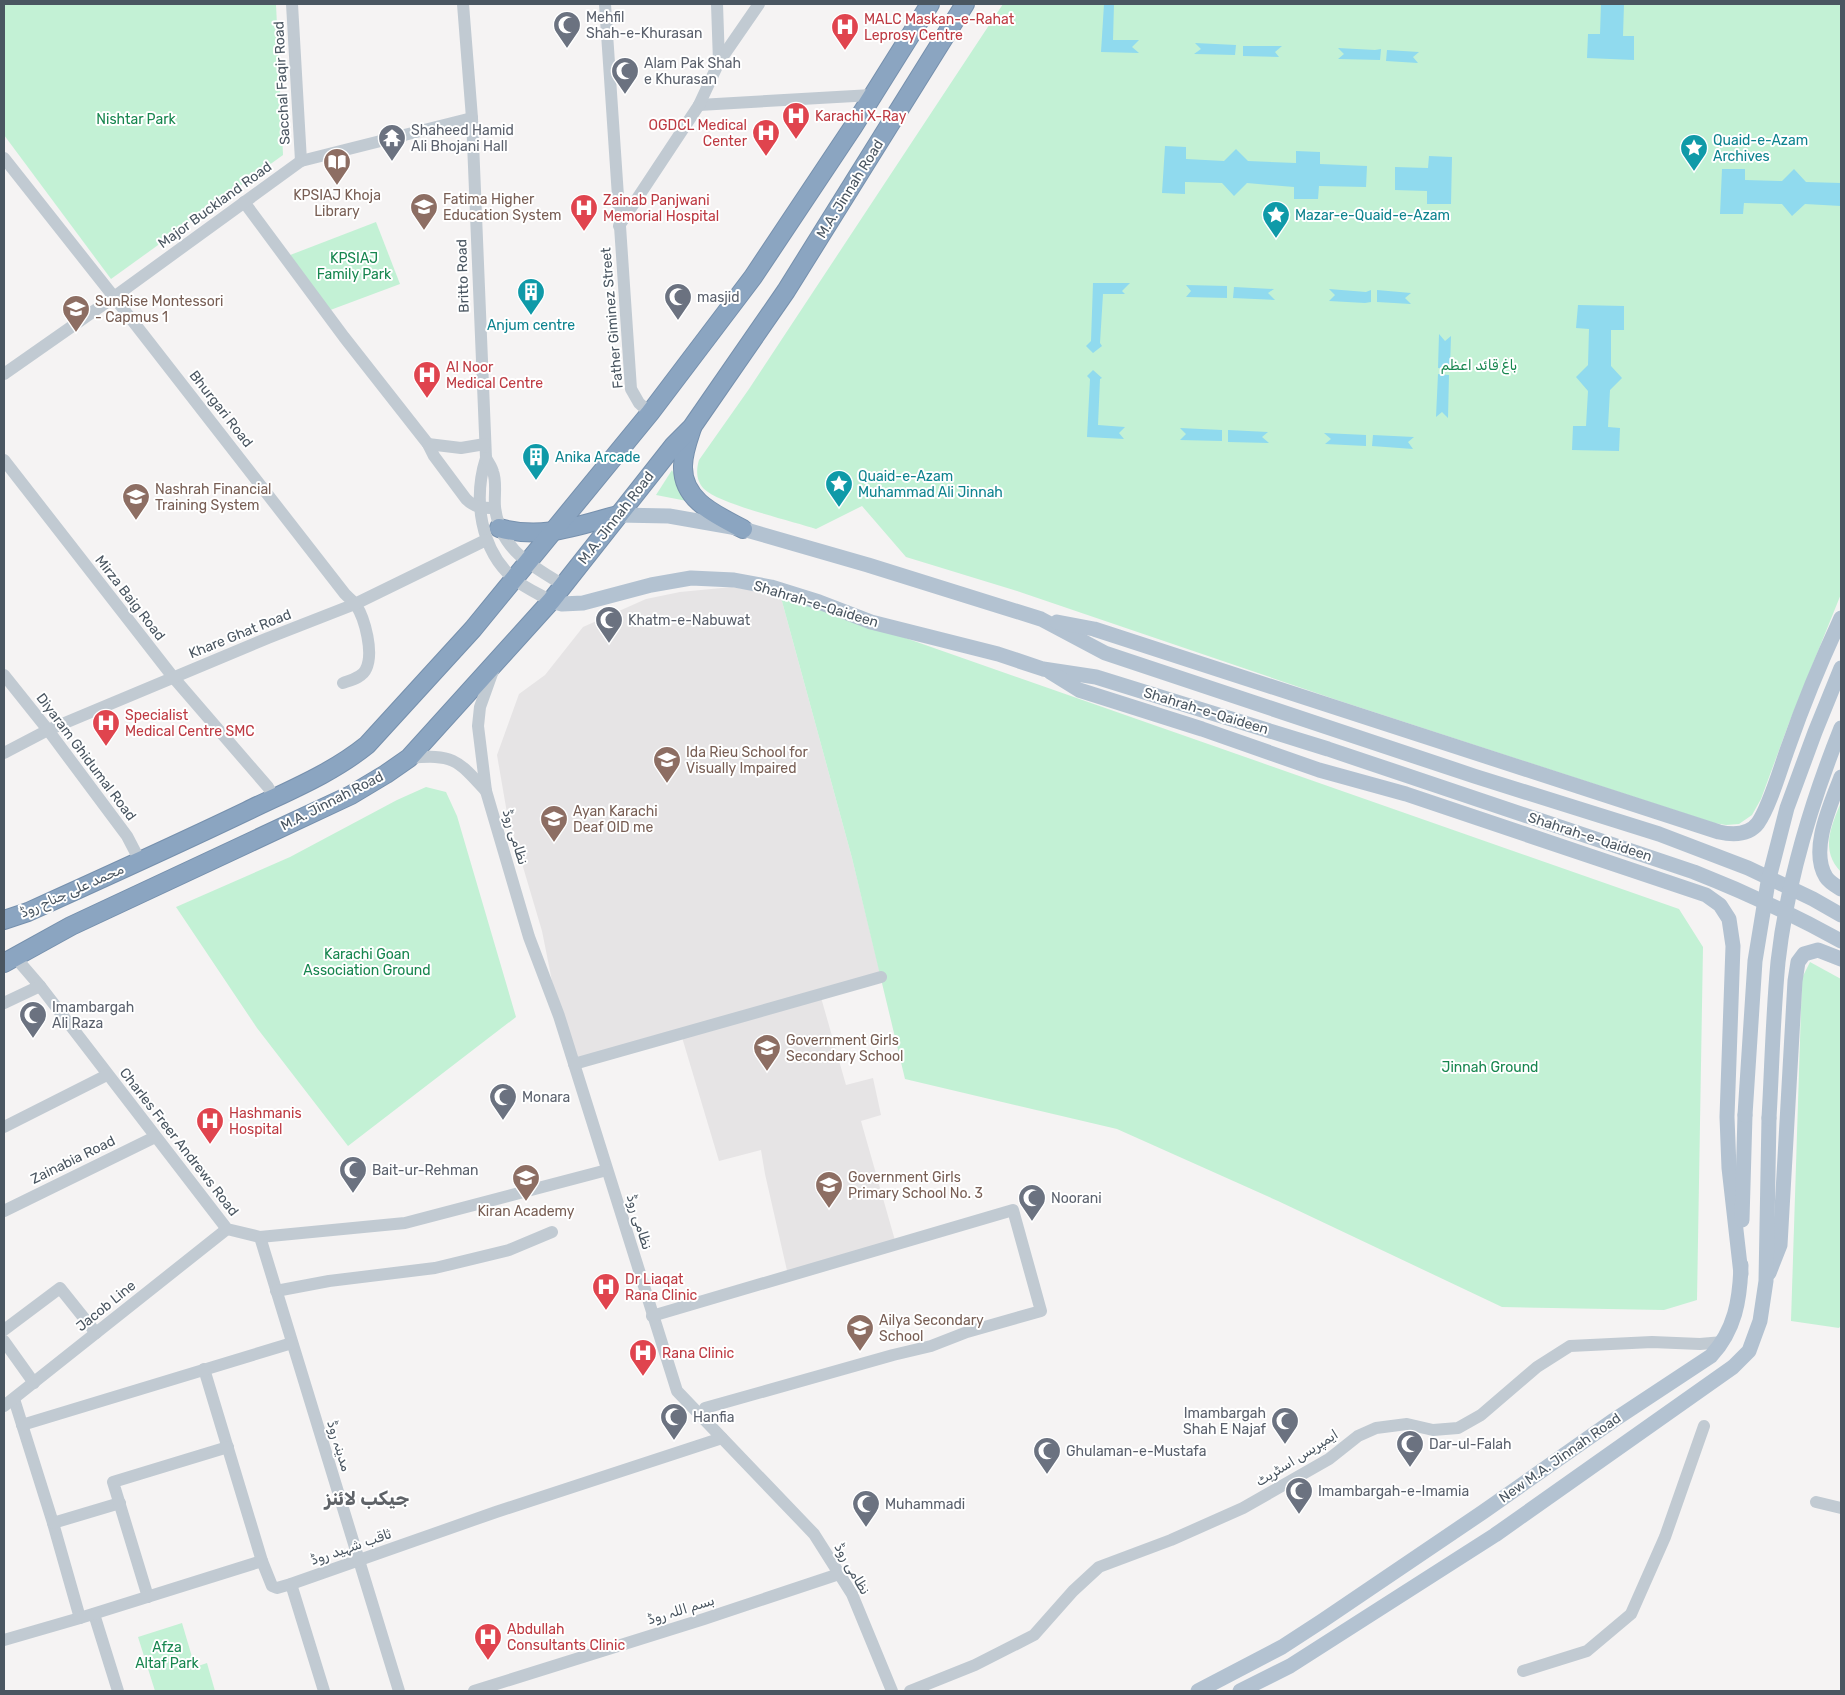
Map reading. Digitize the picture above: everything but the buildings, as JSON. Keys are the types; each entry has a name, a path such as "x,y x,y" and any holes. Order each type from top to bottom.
{"highway":[{"name":"M.A. Jinnah Road","path":"140,861 333,768 350,759 367,745 473,629 650,413 753,277 930,4"},
{"name":"M.A. Jinnah Road","path":"10,960 71,926 352,795 409,758 550,602 674,445 692,428 786,291 966,4"},
{"path":"692,428 683,465 686,485 695,500 713,513 743,529"},
{"path":"499,528 526,534 552,532 618,516"},
{"name":"محمد علی جناح روڈ","path":"4,920 28,912 140,861"}],"main road":[{"name":"Shahrah-e-Qaideen","path":"618,516 669,516 743,529 868,564 1041,619 1105,653 1474,776 1658,834 1748,868 1813,899 1841,915"},
{"name":"Shahrah-e-Qaideen","path":"550,602 562,604 583,603 672,580 710,578 734,580 771,587 819,602 871,622 998,654 1043,669 1096,677 1328,749 1685,869 1738,890 1841,941"},
{"path":"1041,619 1094,629 1719,832 1731,834 1743,833 1757,825 1841,618"},
{"path":"1096,677 1105,653"},
{"name":"New M.A. Jinnah Road","path":"1198,1691 1282,1648 1484,1512 1614,1420 1711,1356 1723,1342 1732,1324 1741,1274 1745,1115 1755,962 1768,882 1787,808 1841,668"},
{"path":"1043,669 1080,690 1202,728 1319,770 1406,794 1636,870 1706,895 1720,905 1729,919 1733,946 1728,1168 1741,1274"},
{"name":"New M.A. Jinnah Road","path":"1240,1691 1297,1662 1495,1535 1733,1367 1749,1351 1760,1322 1766,1281 1769,1118 1778,962 1792,882 1822,779 1841,728"},
{"path":"1841,777 1820,841 1821,864 1826,878 1841,888"},
{"path":"1766,1281 1780,1245 1795,981 1798,962 1804,954 1818,950 1841,959"}],"street":[{"name":"Sacchal Faqir Road","path":"292,4 301,160"},
{"name":"Britto Road","path":"463,4 472,118 486,458 481,473 481,508 486,540 492,552 514,579 550,602"},
{"name":"Father Giminez Street","path":"605,4 631,389 639,403 650,413"},
{"path":"717,4 719,62"},
{"path":"619,226 699,105 719,62 759,4"},
{"path":"699,105 872,95"},
{"name":"Major Buckland Road","path":"4,374 114,297 301,160 472,118"},
{"name":"Bhurgari Road","path":"4,158 355,604 366,632 369,653 366,669 360,677 344,683"},
{"path":"244,202 344,337 428,444 434,456 466,499 481,508 496,508"},
{"path":"428,444 460,448 485,444"},
{"name":"Britto Road","path":"486,458 494,472 499,528 506,542 527,562 563,585"},
{"name":"Mirza Baig Road","path":"4,460 173,678 268,787 274,798"},
{"name":"Khare Ghat Road","path":"4,753 48,730 268,638 355,604 486,540"},
{"name":"نظامی روڈ","path":"496,663 480,707 478,726 486,792 529,937 559,1016 677,1392 814,1534 852,1594 892,1691"},
{"name":"Diyaram Ghidumal Road","path":"4,675 48,730 127,836 140,861"},
{"name":"نظامی روڈ","path":"409,758 436,756 453,760 460,764 486,792"},
{"name":"Charles Freer Andrews Road","path":"10,960 40,986 227,1229 260,1238 405,1223 606,1170"},
{"path":"574,1064 881,977"},
{"path":"4,1003 40,986"},
{"path":"4,1127 107,1075"},
{"name":"Zainabia Road","path":"4,1211 155,1137"},
{"path":"652,1316 1013,1210 1041,1311 967,1332 931,1346 874,1360 705,1408"},
{"name":"Jacob Line","path":"9,1403 227,1229"},
{"path":"276,1291 329,1281 435,1268 509,1250 552,1232"},
{"name":"مدینہ روڈ","path":"260,1238 399,1691"},
{"path":"4,1330 60,1288 96,1333"},
{"path":"4,1341 34,1383"},
{"name":"ایمپریس اسٹریٹ","path":"910,1691 975,1665 1034,1635 1073,1591 1099,1567 1171,1540 1243,1508 1329,1459 1358,1436 1376,1428 1407,1424 1433,1430 1458,1428 1478,1417 1537,1367 1570,1346 1652,1342 1700,1344 1723,1342"},
{"path":"22,1425 292,1343"},
{"path":"4,1640 262,1561 204,1369"},
{"path":"9,1403 22,1425 80,1618"},
{"path":"1523,1671 1587,1651 1631,1614 1666,1537 1704,1426"},
{"name":"ثاقب شہید روڈ","path":"262,1561 272,1586 277,1588 496,1512 722,1438"},
{"path":"148,1597 114,1482 228,1447"},
{"path":"1816,1502 1841,1508"},
{"path":"53,1523 120,1503"},
{"name":"بسم اللہ روڈ","path":"474,1691 839,1574"},
{"path":"291,1584 324,1691"},
{"path":"94,1614 118,1691"}],"shaded area":[{"path":"732,587 780,594 852,858 881,977 820,994 846,1085 873,1078 881,1115 861,1121 896,1244 788,1275 761,1150 719,1161 681,1034 574,1064 559,1016 542,931 507,813 497,755 519,694 545,675 583,627 646,599 680,592"}],"green space":[{"name":"Nishtar Park","path":"4,4 276,4 283,155 111,279 4,135"},
{"name":"باغ قائد اعظم","path":"1003,4 1841,4 1841,594 1789,723 1761,799 1752,815 1739,824 1726,825 1714,823 1340,701 1017,591 906,557 862,506 816,529 740,506 712,495 704,489 697,475 699,460 749,389"},
{"name":"KPSIAJ Family Park","path":"376,222 400,284 325,312 285,257"},
{"path":"672,470 687,501 656,495"},
{"name":"Jinnah Ground","path":"780,594 1679,909 1703,947 1697,1300 1664,1310 1502,1307 1278,1201 1117,1129 905,1079 852,858"},
{"name":"Karachi Goan Association Ground","path":"426,787 446,792 457,816 516,1017 348,1146 257,1028 176,907 290,857 397,800"},
{"path":"1841,802 1841,872 1831,855 1829,838"},
{"path":"1810,962 1841,979 1841,1325 1839,1328 1791,1321 1802,978"},
{"name":"Afza Altaf Park","path":"182,1623 195,1667 207,1663 215,1691 155,1691 138,1637"}],"water":[{"path":"1104,4 1114,4 1113,40 1139,40 1132,47 1139,53 1101,52"},
{"path":"1601,4 1624,4 1623,36 1634,36 1634,60 1587,58 1588,34 1600,34"},
{"path":"1195,43 1236,45 1235,55 1194,54 1201,49"},
{"path":"1243,46 1282,46 1275,52 1279,57 1243,56"},
{"path":"1338,48 1381,49 1380,60 1338,59 1344,54"},
{"path":"1387,50 1419,52 1413,57 1418,63 1386,61"},
{"path":"1165,146 1186,147 1186,159 1224,161 1236,149 1248,161 1296,163 1296,151 1320,152 1320,164 1367,166 1366,187 1319,186 1318,199 1294,199 1294,187 1247,183 1234,196 1222,183 1185,182 1185,194 1162,193"},
{"path":"1429,156 1452,157 1451,204 1427,204 1427,191 1395,190 1395,167 1428,168"},
{"path":"1722,169 1745,169 1745,180 1782,181 1794,169 1806,182 1841,183 1841,206 1805,204 1792,216 1782,204 1744,203 1743,214 1720,214"},
{"path":"1093,283 1130,283 1122,291 1125,294 1103,294 1100,343 1102,346 1093,353 1086,346 1091,341"},
{"path":"1186,285 1227,286 1227,298 1186,297 1191,291"},
{"path":"1234,287 1274,289 1268,293 1275,300 1233,298"},
{"path":"1329,289 1366,292 1371,290 1371,302 1329,301 1335,295"},
{"path":"1377,290 1411,293 1405,298 1411,304 1377,302"},
{"path":"1578,305 1624,306 1624,330 1611,330 1611,366 1622,378 1610,390 1608,427 1620,428 1619,451 1572,450 1573,426 1586,426 1588,391 1576,377 1588,365 1589,329 1576,328"},
{"path":"1439,334 1445,341 1451,336 1450,369 1438,368"},
{"path":"1093,370 1102,378 1100,379 1098,425 1125,427 1119,433 1124,439 1087,437 1090,379 1087,376"},
{"path":"1438,374 1449,375 1448,418 1442,412 1436,417"},
{"path":"1180,428 1222,430 1222,441 1180,440 1186,434"},
{"path":"1228,430 1268,432 1262,437 1269,443 1228,442"},
{"path":"1324,433 1366,435 1366,446 1325,444 1331,439"},
{"path":"1373,435 1414,437 1408,442 1413,449 1372,446"}],"place":[{"name":"Mehfil Shah-e-Khurasan","path":"567,49"},
{"name":"MALC Maskan-e-Rahat Leprosy Centre","path":"845,51"},
{"name":"Alam Pak Shah e Khurasan","path":"625,95"},
{"name":"Karachi X-Ray","path":"796,140"},
{"name":"OGDCL Medical Center","path":"766,157"},
{"name":"Shaheed Hamid Ali Bhojani Hall","path":"392,162"},
{"name":"Quaid-e-Azam Archives","path":"1694,172"},
{"name":"KPSIAJ Khoja Library","path":"337,186"},
{"name":"Fatima Higher Education System","path":"424,231"},
{"name":"Zainab Panjwani Memorial Hospital","path":"584,232"},
{"name":"Mazar-e-Quaid-e-Azam","path":"1276,239"},
{"name":"Anjum centre","path":"531,316"},
{"name":"masjid","path":"678,321"},
{"name":"SunRise Montessori - Capmus 1","path":"76,333"},
{"name":"Al Noor Medical Centre","path":"427,399"},
{"name":"Anika Arcade","path":"536,481"},
{"name":"Quaid-e-Azam Muhammad Ali Jinnah","path":"839,508"},
{"name":"Nashrah Financial Training System","path":"136,521"},
{"name":"Khatm-e-Nabuwat","path":"609,644"},
{"name":"Specialist Medical Centre SMC","path":"106,747"},
{"name":"Ida Rieu School for Visually Impaired","path":"667,784"},
{"name":"Ayan Karachi Deaf OID me","path":"554,843"},
{"name":"Imambargah Ali Raza","path":"33,1039"},
{"name":"Government Girls Secondary School","path":"767,1072"},
{"name":"Monara","path":"503,1121"},
{"name":"Hashmanis Hospital","path":"210,1145"},
{"name":"Bait-ur-Rehman","path":"353,1194"},
{"name":"Kiran Academy","path":"526,1202"},
{"name":"Government Girls Primary School No. 3","path":"829,1209"},
{"name":"Noorani","path":"1032,1222"},
{"name":"Dr Liaqat Rana Clinic","path":"606,1311"},
{"name":"Ailya Secondary School","path":"860,1352"},
{"name":"Rana Clinic","path":"643,1377"},
{"name":"Hanfia","path":"674,1441"},
{"name":"Imambargah Shah E Najaf","path":"1285,1445"},
{"name":"Dar-ul-Falah","path":"1410,1468"},
{"name":"Ghulaman-e-Mustafa","path":"1047,1475"},
{"name":"Imambargah-e-Imamia","path":"1299,1515"},
{"name":"Muhammadi","path":"866,1528"},
{"name":"Abdullah Consultants Clinic","path":"488,1661"}],"district":[{"name":"جیکب لائنز","path":"367,1498"}]}
